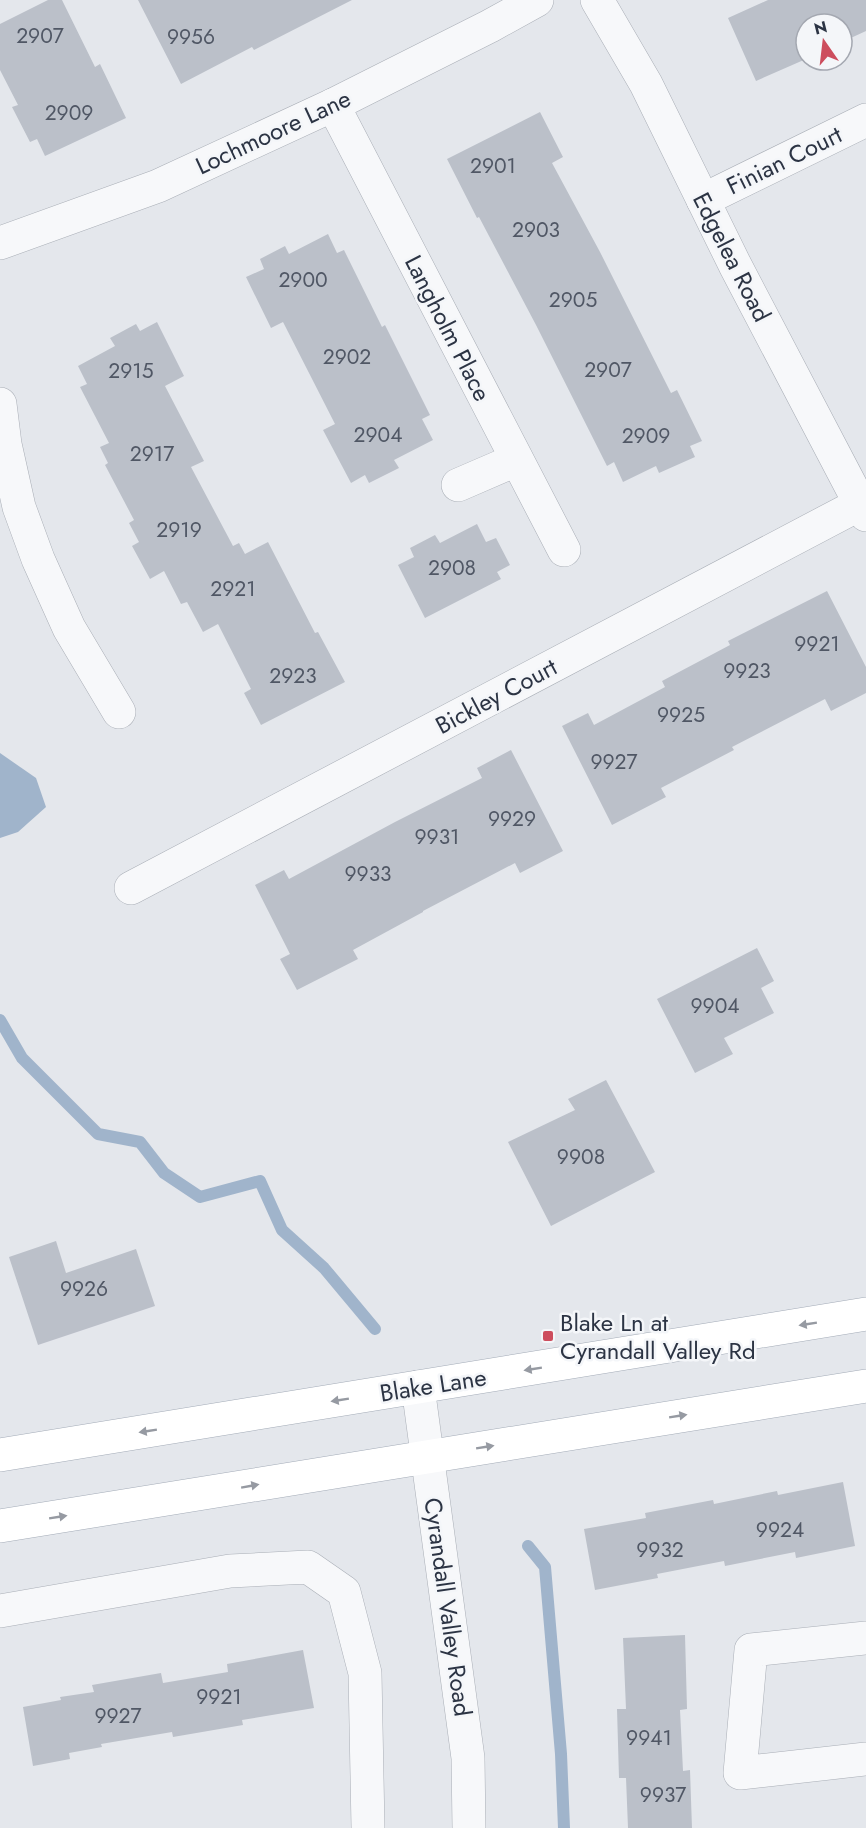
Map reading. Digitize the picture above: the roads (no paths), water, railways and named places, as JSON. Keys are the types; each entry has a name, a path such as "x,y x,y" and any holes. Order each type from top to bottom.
{"main road":[{"name":"Blake Lane","path":"0,1455 866,1314"},
{"path":"0,1526 866,1386"}],"street":[{"name":"Lochmoore Lane","path":"0,243 158,186 333,105 537,0"},
{"name":"Edgelea Road","path":"597,0 646,84 798,387 864,507"},
{"name":"Langholm Place","path":"333,105 564,550"},
{"name":"Finian Court","path":"703,200 866,120"},
{"path":"0,404 10,510 38,559 69,628 119,712"},
{"path":"458,485 516,460"},
{"name":"Bickley Court","path":"131,888 864,507"},
{"name":"Cyrandall Valley Road","path":"418,1387 468,1758 469,1828"},
{"path":"0,1611 230,1571 308,1567 345,1592 365,1673 368,1828"},
{"path":"866,1638 751,1650 740,1773 866,1759"}],"water":[{"path":"0,753 36,778 46,807 18,832 0,838"}],"waterway":[{"path":"0,1020 22,1058 98,1134 140,1142 164,1173 200,1197 260,1181 282,1230 324,1268 375,1329"},
{"path":"528,1546 545,1567 561,1754 564,1828"}],"place":[{"name":"Blake Ln at Cyrandall Valley Rd","path":"548,1336"}]}
